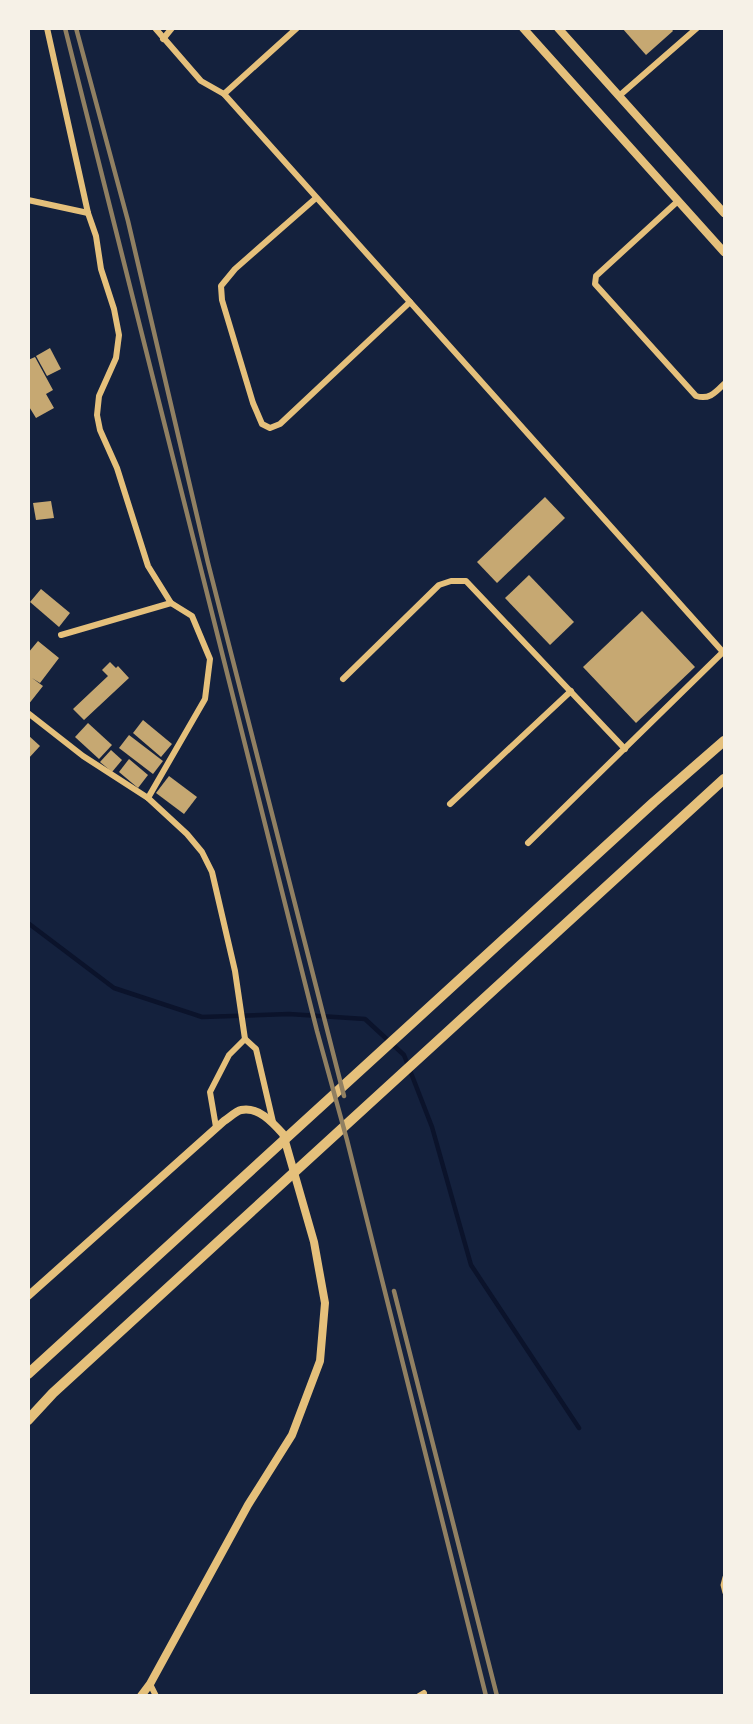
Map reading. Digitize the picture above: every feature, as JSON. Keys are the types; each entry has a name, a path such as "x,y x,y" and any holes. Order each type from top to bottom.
{"highway":[{"path":"31,1372 654,802 724,741"},
{"path":"28,1420 53,1393 724,779"}],"main road":[{"path":"523,28 724,249"},
{"path":"558,28 724,213"}],"street":[{"path":"47,28 88,213 96,236 101,269 114,309 119,334 116,358 99,396 98,423 129,501 148,566 171,603 192,616 210,659 205,699 148,798"},
{"path":"155,28 201,81 224,94 724,651 528,843"},
{"path":"163,39 172,28"},
{"path":"224,94 297,28"},
{"path":"619,96 697,28"},
{"path":"316,198 235,269 221,285 222,300 253,403 262,424 270,428 280,424 410,302"},
{"path":"28,200 88,213"},
{"path":"678,201 596,276 595,284 696,396 704,399 712,396 724,384"},
{"path":"343,679 439,585 451,580 466,581 625,749"},
{"path":"61,634 171,603"},
{"path":"450,804 571,691"},
{"path":"28,712 83,756 148,798 187,834 202,852 212,872 235,971 245,1036 256,1049 273,1122"},
{"path":"216,1128 210,1092 229,1054 245,1036"},
{"path":"28,1296 216,1128 241,1110 256,1111 273,1122 283,1134 314,1242 325,1303 320,1361 292,1435 248,1505 150,1684 141,1695"},
{"path":"150,1684 156,1695"}],"lane":[{"path":"724,1577 722,1585 724,1593"}],"building":[{"path":"622,28 671,28 673,31 646,55"},
{"path":"50,348 61,369 47,376 36,356"},
{"path":"35,357 53,390 46,394 54,408 36,418 28,405 28,360"},
{"path":"545,497 565,518 497,583 477,562"},
{"path":"51,501 54,518 36,520 33,503"},
{"path":"529,575 574,622 550,645 505,598"},
{"path":"41,589 70,613 59,627 30,602"},
{"path":"642,611 695,667 636,723 583,667"},
{"path":"38,641 59,658 40,683 32,678 43,686 28,705 28,653"},
{"path":"110,662 116,668 118,666 129,678 84,720 73,709 108,676 102,670"},
{"path":"143,720 172,744 161,757 133,733"},
{"path":"88,723 112,745 99,759 75,737"},
{"path":"28,735 40,746 28,759"},
{"path":"129,735 163,761 153,774 119,748"},
{"path":"111,750 122,760 112,772 100,762"},
{"path":"129,759 148,775 138,788 119,772"},
{"path":"169,776 197,797 184,814 156,793"}],"waterway":[{"path":"28,923 114,988 202,1017 289,1014 365,1019 404,1055 432,1127 471,1265 579,1428"}],"railway":[{"path":"65,28 486,1696"},
{"path":"76,28 128,221 208,563 344,1096"},
{"path":"394,1291 497,1696"}]}
